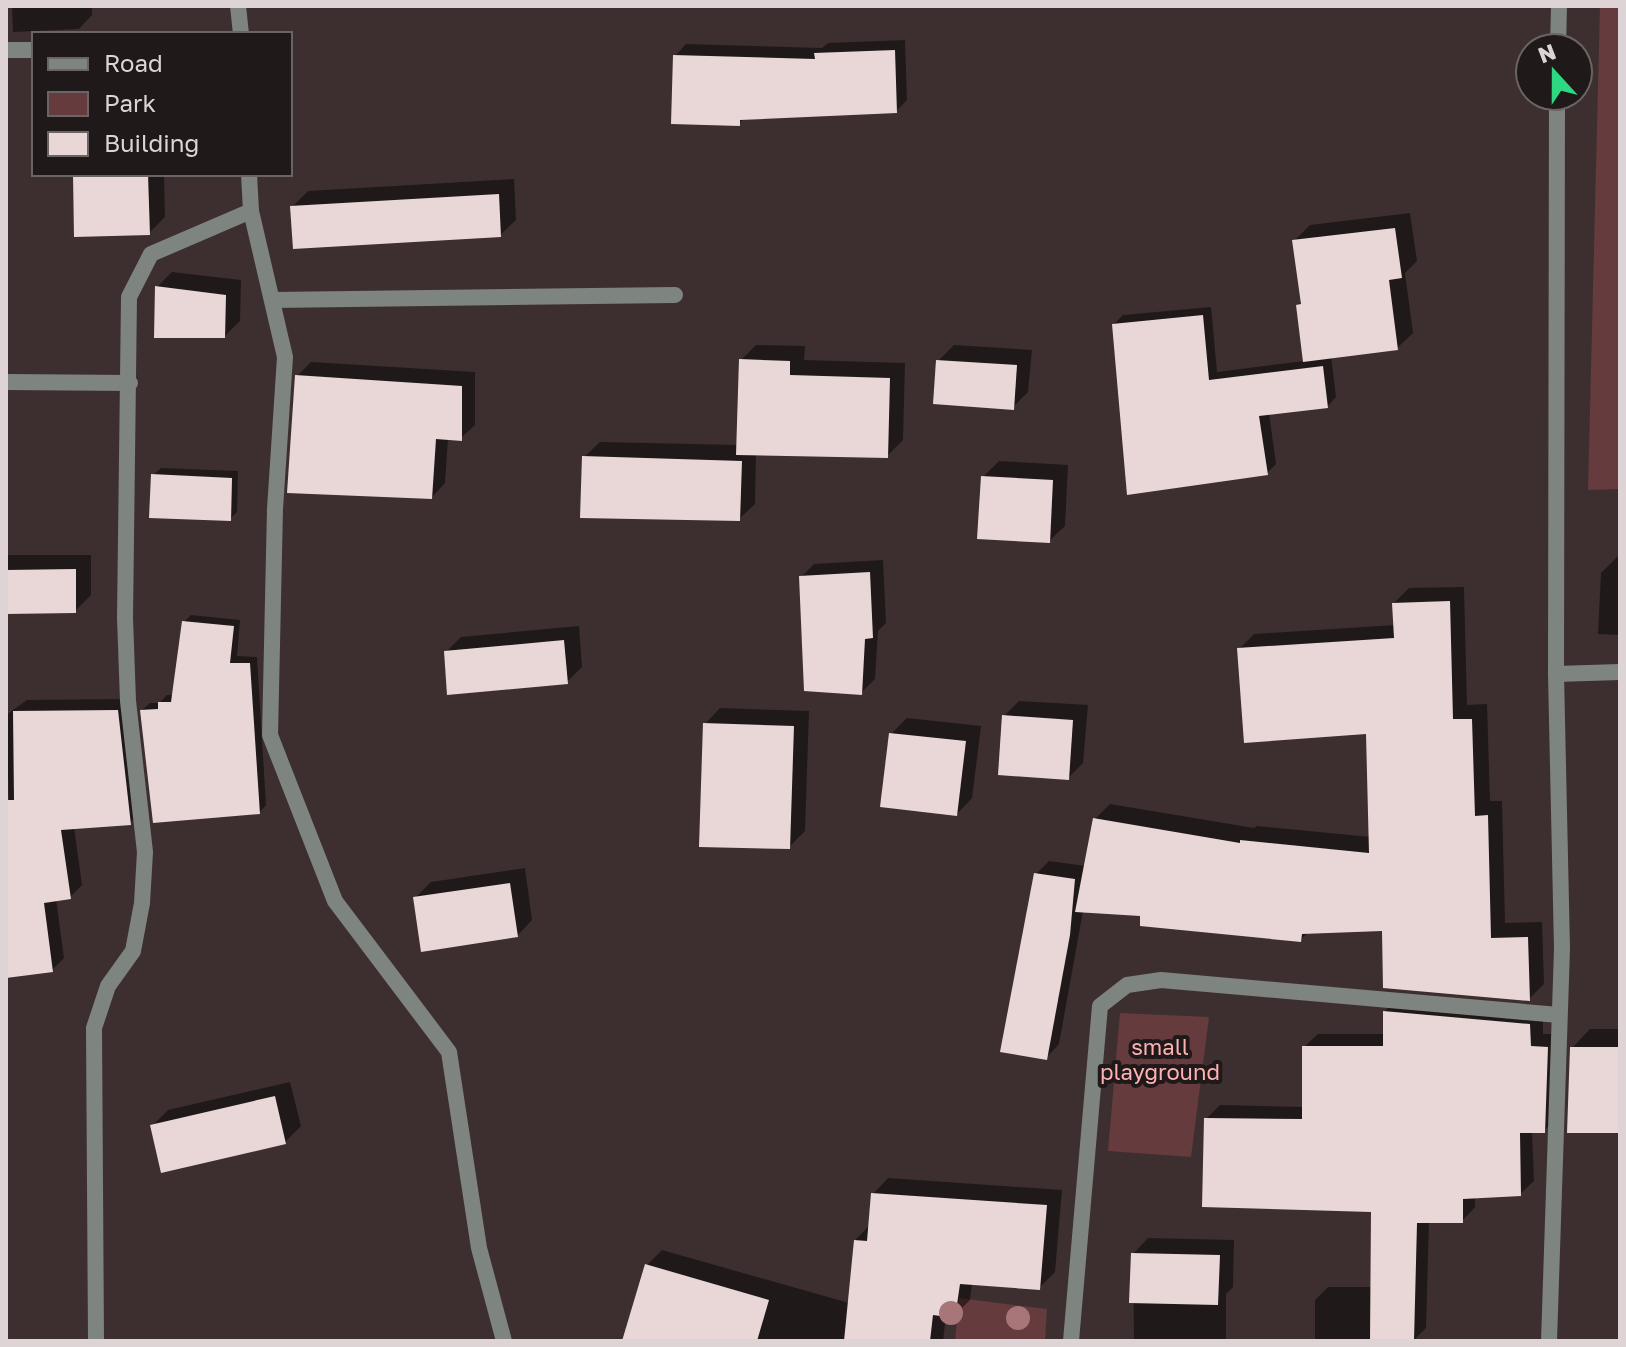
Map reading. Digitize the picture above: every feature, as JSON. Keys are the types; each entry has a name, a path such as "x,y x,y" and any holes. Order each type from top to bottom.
{"street":[{"path":"238,6 241,32"},
{"path":"1558,32 1559,6"},
{"path":"6,50 32,50"},
{"path":"1549,1341 1562,949 1556,674 1557,112"},
{"path":"249,176 251,211 285,357 275,509 270,735 335,901 449,1052 479,1248 504,1341"},
{"path":"96,1341 94,1028 108,986 133,951 142,903 145,852 128,701 125,618 129,297 151,254 251,211"},
{"path":"272,300 675,295"},
{"path":"6,382 130,383"},
{"path":"1556,674 1620,672"},
{"path":"1071,1341 1100,1006 1127,985 1161,980 1559,1015"}],"green space":[{"path":"1600,6 1620,6 1620,489 1588,490"},
{"name":"small playground","path":"1120,1013 1209,1017 1191,1157 1108,1151"},
{"path":"959,1298 1047,1309 1045,1341 955,1341"}],"building":[{"path":"895,50 897,113 740,120 740,126 671,124 673,55 815,59 814,53"},
{"path":"73,176 148,176 150,235 74,237"},
{"path":"499,194 501,237 293,249 290,206"},
{"path":"1395,228 1402,278 1389,280 1398,350 1303,362 1296,305 1301,304 1292,240"},
{"path":"155,286 226,295 225,338 154,338"},
{"path":"1203,315 1209,380 1323,366 1328,408 1259,416 1268,475 1127,495 1112,324"},
{"path":"739,359 790,361 790,375 890,378 888,458 736,455"},
{"path":"936,360 1017,365 1014,410 933,404"},
{"path":"295,375 462,386 462,441 436,439 432,499 287,493"},
{"path":"582,456 742,461 740,521 580,518"},
{"path":"151,474 232,478 231,521 149,518"},
{"path":"981,476 1053,480 1050,543 977,539"},
{"path":"76,569 76,613 6,614 6,570"},
{"path":"870,572 873,638 865,639 862,695 804,691 799,576"},
{"path":"1450,601 1453,719 1472,719 1475,816 1488,815 1491,938 1528,937 1530,1001 1383,988 1382,931 1302,934 1301,942 1140,926 1140,916 1075,912 1093,818 1240,843 1240,840 1369,853 1366,734 1244,743 1237,648 1394,638 1392,603"},
{"path":"182,621 234,626 230,663 250,663 260,814 153,823 140,710 158,709 158,702 171,702"},
{"path":"564,640 568,684 447,695 444,651"},
{"path":"118,710 131,825 61,830 71,899 44,903 53,972 6,978 6,800 14,800 13,711"},
{"path":"1002,715 1073,720 1069,780 998,775"},
{"path":"703,723 794,726 790,849 699,847"},
{"path":"889,733 966,741 957,816 880,807"},
{"path":"1034,873 1075,879 1070,935 1047,1060 1000,1052"},
{"path":"510,883 518,937 421,952 413,897"},
{"path":"1383,1011 1530,1024 1531,1046 1548,1047 1545,1133 1520,1133 1521,1196 1463,1199 1463,1223 1417,1223 1414,1341 1370,1341 1371,1212 1202,1207 1204,1118 1302,1119 1302,1046 1383,1046"},
{"path":"1570,1047 1620,1047 1620,1133 1567,1133"},
{"path":"275,1096 286,1144 161,1173 150,1125"},
{"path":"871,1193 1047,1205 1040,1290 960,1284 955,1318 933,1315 930,1341 844,1341 854,1240 867,1241"},
{"path":"1131,1253 1220,1255 1218,1305 1129,1303"},
{"path":"645,1264 769,1300 757,1341 622,1341"}]}
